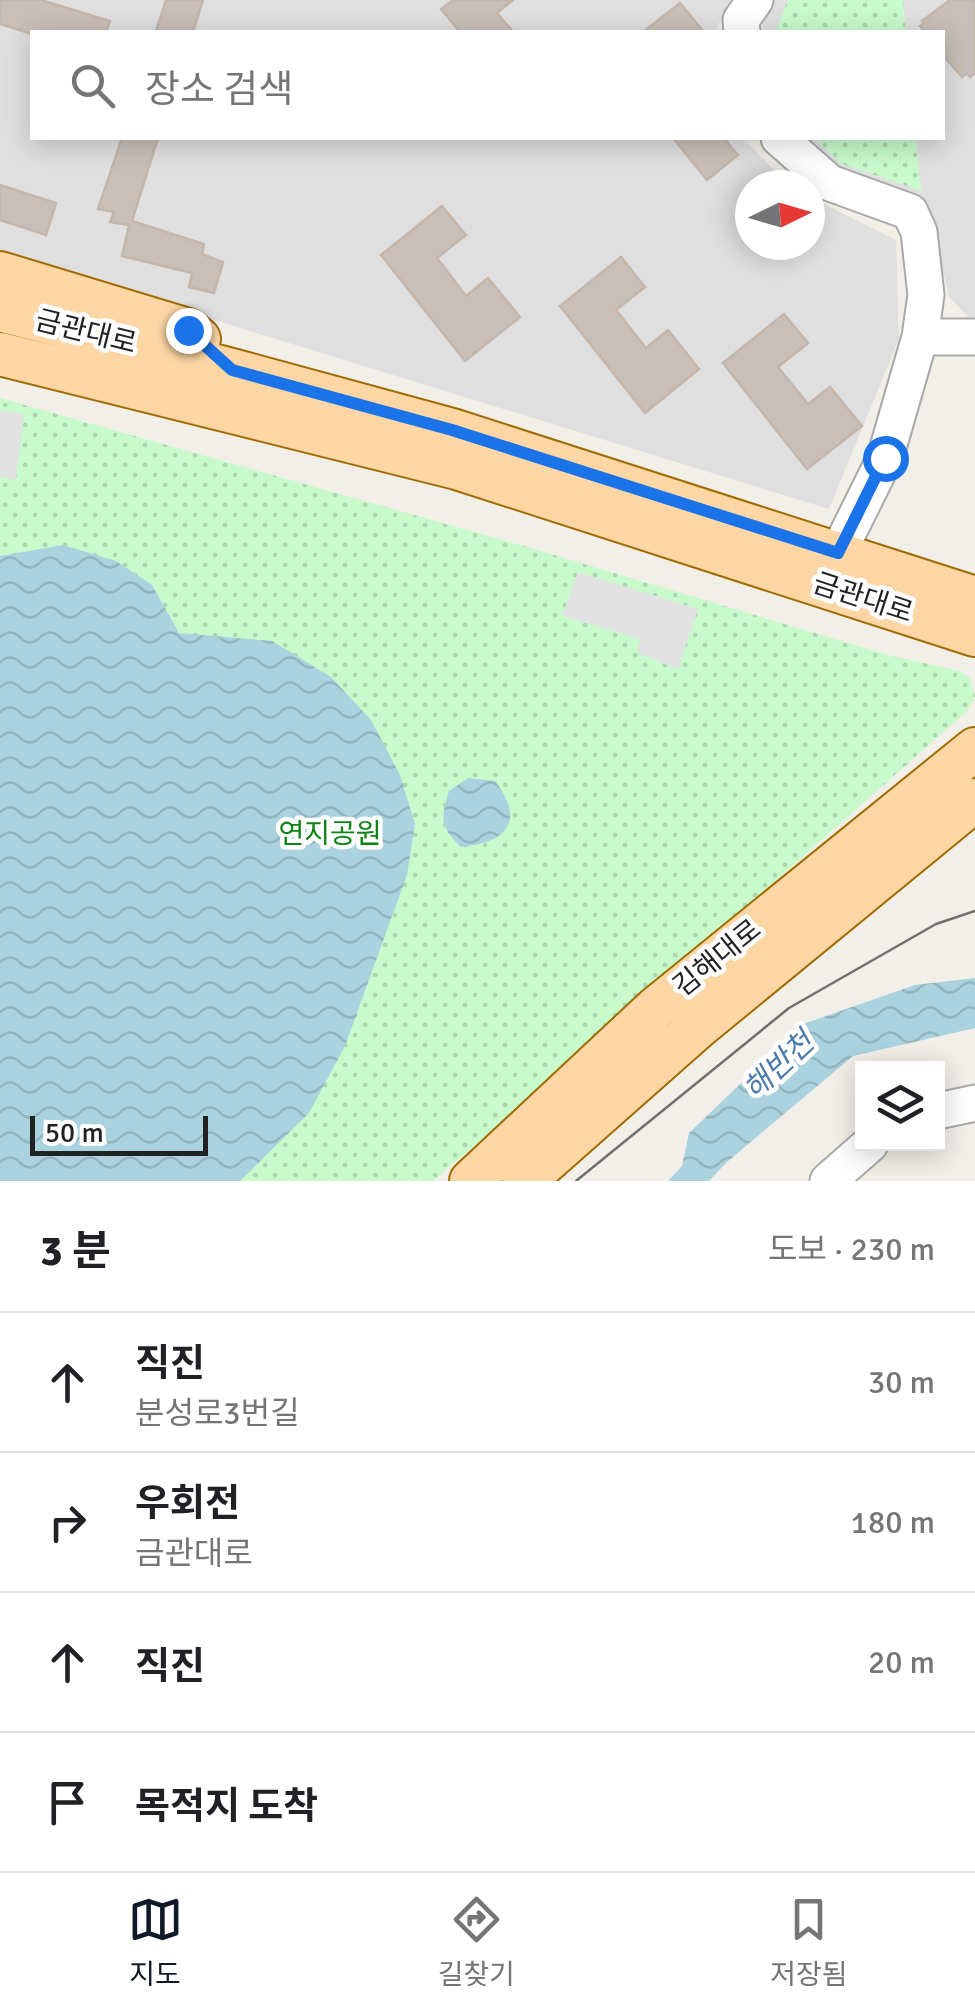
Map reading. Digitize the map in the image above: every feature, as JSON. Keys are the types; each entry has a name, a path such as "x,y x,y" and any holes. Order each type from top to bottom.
{"main road":[{"path":"0,273 188,330 232,370"},
{"name":"금관대로","path":"0,310 452,430 975,598"},
{"name":"금관대로","path":"0,354 456,468 975,635"},
{"name":"김해대로","path":"471,1181 656,1008 975,748"},
{"name":"김해대로","path":"524,1181 697,1028 975,800"}],"street":[{"path":"742,30 742,20 755,0"},
{"path":"781,140 830,183 910,212 920,232 926,295 920,336 885,458 838,553"},
{"path":"920,336 975,337"},
{"path":"945,1111 974,1110"},
{"path":"828,1181 862,1151"}],"shaded area":[{"path":"0,0 730,0 716,30 30,30 30,140 745,140 774,170 735,170 735,260 825,260 825,204 896,240 899,339 829,509 0,254"},
{"path":"772,0 975,0 975,320 949,297 928,207 914,193 829,164 803,140 945,140 945,30 762,30"},
{"path":"0,410 24,414 16,480 0,477"},
{"path":"578,572 698,609 678,669 637,653 640,639 562,616"}],"green space":[{"path":"788,0 903,0 906,30 777,30"},
{"path":"817,140 916,140 921,191 840,163"},
{"name":"연지공원","path":"0,398 524,546 892,656 960,671 970,678 975,697 967,711 433,1181 0,1181"}],"water":[{"path":"63,545 116,561 152,585 179,633 272,641 331,677 371,720 400,775 415,824 407,875 345,1046 309,1113 240,1181 0,1181 0,556"},
{"path":"468,778 495,781 504,795 510,818 507,828 490,841 461,847 445,827 443,815 449,791"},
{"name":"해반천","path":"975,978 975,1028 853,1056 709,1181 668,1181 682,1166 689,1133 803,1024 915,985"}],"building":[{"path":"0,0 41,0 110,21 107,30 30,30 30,33 0,24"},
{"path":"166,0 203,0 194,30 156,30"},
{"path":"453,0 513,0 497,13 511,30 458,30 441,9"},
{"path":"950,0 975,0 975,73 962,77 945,57 945,30 923,30 922,21"},
{"path":"680,3 702,30 646,30"},
{"path":"121,140 157,140 132,221 204,244 202,254 223,262 214,293 189,287 192,273 122,256 129,225 110,222 114,212 98,209"},
{"path":"675,140 726,140 738,155 707,180"},
{"path":"0,185 56,203 46,235 0,220"},
{"path":"442,206 466,235 437,258 466,296 488,278 520,317 465,361 381,255"},
{"path":"621,257 645,287 616,310 646,348 668,330 699,369 645,413 560,306"},
{"path":"784,314 808,343 778,367 808,404 830,387 862,426 807,469 723,363"}],"tram line":[{"path":"576,1181 789,1008 936,924 975,911"}],"route":[{"path":"188,330 232,370 452,430 838,553 885,458"}]}
